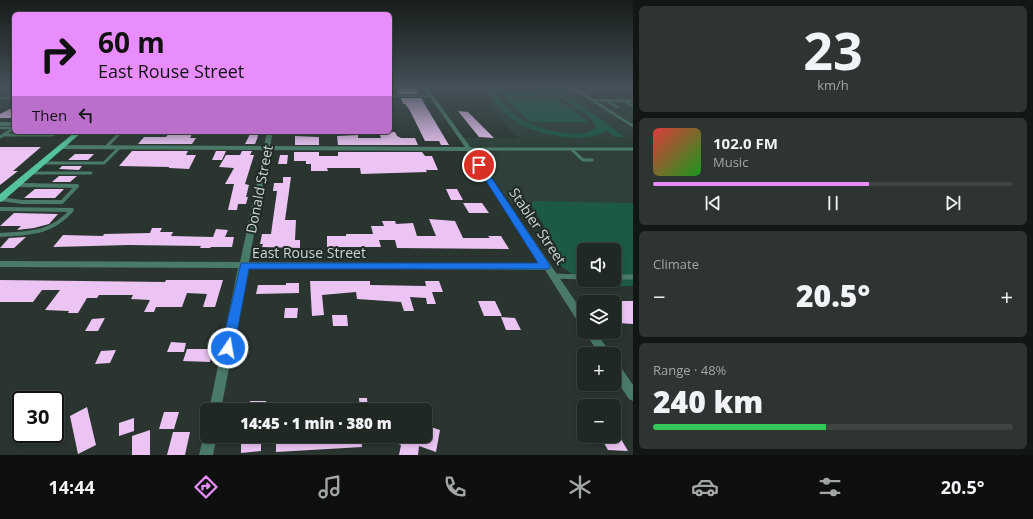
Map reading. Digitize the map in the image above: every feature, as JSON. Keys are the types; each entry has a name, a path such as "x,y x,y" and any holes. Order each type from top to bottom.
{"main road":[{"path":"2,196 76,134"}],"street":[{"name":"Stabler Street","path":"440,108 469,149 545,267 553,276 577,312"},
{"path":"0,124 12,127"},
{"name":"Donald Street","path":"216,403 245,265 270,134"},
{"path":"61,147 469,149"},
{"name":"East Rouse Street","path":"0,264 545,267"},
{"path":"628,381 633,395"},
{"path":"206,455 209,443"}],"lane":[{"path":"606,108 633,126"},
{"path":"0,128 12,127"},
{"path":"2,136 12,128"},
{"path":"2,136 54,134"},
{"path":"106,148 119,134"},
{"path":"42,163 104,163 119,148"},
{"path":"469,149 633,149"},
{"path":"572,149 583,160 592,160"},
{"path":"31,173 90,173"},
{"path":"2,196 22,202 62,202 77,186 16,185"},
{"path":"0,209 72,210 64,221 52,229 0,235"},
{"path":"553,276 577,276"},
{"path":"621,277 633,277"}],"shaded area":[{"path":"491,108 633,108 633,204 511,204 476,153 463,138 518,138"}],"green space":[{"path":"500,108 508,108 518,117 532,125 552,131 574,134 591,131 596,126 592,120 577,108 586,108 625,137 615,137 606,130 598,135 588,137 562,137 526,127"},
{"path":"515,108 570,108 589,122 530,122"},
{"path":"534,201 633,203 633,286 621,286 621,243 577,243 577,277 550,257 556,245 530,204"}],"building":[{"path":"12,108 12,118 0,118 0,114"},
{"path":"427,108 449,145 441,145 439,141 425,141 409,109"},
{"path":"458,111 468,112 494,138 479,137"},
{"path":"392,132 395,132 397,136 401,138 415,138 418,145 338,145 337,136 358,135 358,138 381,138 380,134 392,134"},
{"path":"168,134 192,134 190,138 196,138 192,144 138,144 144,137 166,137"},
{"path":"250,134 258,134 255,144 245,144"},
{"path":"295,136 319,137 319,145 295,145"},
{"path":"0,147 41,147 13,171 18,171 0,185"},
{"path":"132,151 188,151 186,155 196,155 189,169 119,166"},
{"path":"216,151 226,151 222,160 212,160"},
{"path":"242,151 252,151 250,155 254,155 245,184 249,185 246,197 248,197 246,204 238,204 237,210 228,210 234,184 225,184 234,168 219,167 226,155 240,155"},
{"path":"294,152 319,152 319,156 338,156 338,152 422,152 425,156 432,156 438,170 426,170 427,172 361,174 360,168 327,168 328,171 311,171 311,164 306,164 306,161 294,161"},
{"path":"75,154 94,154 88,160 68,160"},
{"path":"280,155 288,155 287,164 278,164"},
{"path":"62,166 82,166 79,170 59,169"},
{"path":"59,176 77,176 70,182 52,182"},
{"path":"283,177 291,177 285,220 296,220 295,240 300,240 300,248 262,247 263,244 260,244 262,234 271,234 277,191 273,191 274,183 283,183"},
{"path":"35,189 64,189 55,198 24,198"},
{"path":"446,189 457,189 463,200 451,200"},
{"path":"463,203 482,203 489,213 469,213"},
{"path":"14,213 58,214 49,224 34,228 17,230 21,226 0,226"},
{"path":"429,219 455,221 463,238 490,238 488,236 501,236 509,249 397,248 395,240 379,240 381,247 327,247 327,236 373,234 371,226 384,226 382,221 395,221 396,224 413,223 417,236 436,236"},
{"path":"152,228 162,228 160,232 173,232 171,236 213,237 216,229 228,230 225,237 234,237 232,247 200,248 201,246 129,245 53,247 63,235 103,236 104,234 150,233"},
{"path":"26,237 14,248 0,248 9,238"},
{"path":"0,280 165,282 166,280 223,280 215,307 203,307 207,294 187,293 182,307 156,307 154,312 144,312 150,300 131,299 133,295 99,295 97,298 87,298 78,313 68,313 69,311 45,310 60,290 42,290 33,302 0,302"},
{"path":"310,281 370,281 370,285 426,286 425,281 439,281 443,292 432,292 436,304 427,304 426,298 410,297 414,311 404,311 401,302 357,299 356,292 322,295 324,315 312,316"},
{"path":"286,283 299,283 299,293 256,294 258,285 286,285"},
{"path":"478,301 495,301 502,316 484,316"},
{"path":"621,301 633,301 633,324 621,323"},
{"path":"285,308 298,308 297,318 284,318"},
{"path":"332,315 347,315 348,326 333,326"},
{"path":"501,317 515,318 521,330 506,330"},
{"path":"105,318 98,331 85,331 92,319"},
{"path":"171,342 186,343 184,352 167,352"},
{"path":"187,349 213,349 210,362 183,361"},
{"path":"116,350 110,363 95,364 101,351"},
{"path":"359,398 367,398 367,403 359,403"},
{"path":"250,401 266,401 266,403 250,403"},
{"path":"87,407 96,445 78,454 70,416"},
{"path":"164,412 179,412 174,429 159,429"},
{"path":"134,418 134,431 119,436 119,423"},
{"path":"432,427 440,430 436,452 419,446 418,455 399,455 401,445 396,443 432,443"},
{"path":"150,430 150,455 132,455 132,436"},
{"path":"173,432 190,432 185,455 167,455"},
{"path":"621,439 628,451 608,450 604,443 621,443"},
{"path":"241,443 261,443 261,451 241,453"},
{"path":"276,443 362,443 362,447 276,452"}],"route":[{"path":"228,348 245,265 545,267 479,165"}]}
